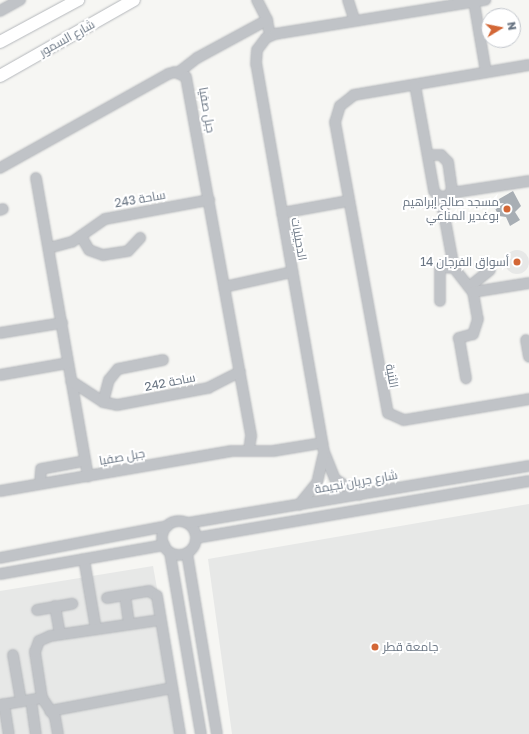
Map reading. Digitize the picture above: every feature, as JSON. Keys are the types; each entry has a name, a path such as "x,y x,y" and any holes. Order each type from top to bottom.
{"main road":[{"path":"0,42 78,0"},
{"name":"شارع السمور","path":"0,76 134,0"}],"street":[{"path":"0,11 20,0"},
{"path":"257,0 267,20 270,35 485,0"},
{"path":"348,0 355,22"},
{"path":"474,2 486,72"},
{"path":"0,168 168,74 179,72 197,58 267,20"},
{"name":"الدحيليات","path":"270,35 259,45 256,59 323,447 335,478 359,495"},
{"name":"الثنية","path":"529,65 354,96 337,111 335,128 388,412 404,420 529,399"},
{"name":"جبل صفيا","path":"179,72 189,83 251,436 249,450"},
{"path":"415,85 434,191 440,198 454,268 471,289 478,327 470,336 459,338 466,378"},
{"path":"428,155 438,154 446,159 452,193"},
{"path":"36,178 88,476"},
{"path":"440,198 452,193 529,181"},
{"name":"ساحة 243","path":"49,248 81,236 105,219 209,200"},
{"path":"282,214 348,201"},
{"path":"81,236 89,250 103,256 128,251 140,238"},
{"path":"440,301 440,266 454,268"},
{"path":"471,289 490,270"},
{"path":"224,287 292,272"},
{"path":"471,289 529,283"},
{"path":"0,333 62,323"},
{"path":"526,340 529,357"},
{"name":"ساحة 242","path":"103,402 109,380 118,369 163,360"},
{"path":"0,376 68,364"},
{"name":"ساحة 242","path":"71,381 103,402 117,405 200,390 240,372"},
{"name":"الدحيليات","path":"299,505 317,483 323,447"},
{"name":"جبل صفيا","path":"0,491 249,450 282,450 323,447"},
{"path":"40,484 40,469 85,461"},
{"name":"شارع جريان نجيمة","path":"188,523 529,466"},
{"path":"217,734 187,553 196,538 529,481"},
{"path":"0,558 167,526 175,521 188,523 196,538"},
{"path":"167,526 162,535 167,549 201,734"},
{"path":"0,574 84,559 167,549 187,553"},
{"path":"84,559 96,629"},
{"path":"107,598 154,592 180,734"},
{"path":"125,595 129,624"},
{"path":"37,610 72,604"},
{"path":"55,606 60,634"},
{"path":"58,734 55,717 42,698 35,648 42,638 60,634 160,620"},
{"path":"13,655 36,734"},
{"path":"190,675 207,672"},
{"path":"50,711 172,688"},
{"path":"9,734 2,704 42,698"}],"shaded area":[{"name":"أسواق الفرجان 14","path":"517,250 526,253 529,262 526,271 517,274 508,271 505,262 508,253"},
{"name":"جامعة قطر","path":"529,504 529,734 232,734 208,559"},
{"path":"153,566 183,734 0,734 0,591"}],"building":[{"name":"مسجد صالح إبراهيم بوغدير المناعي","path":"513,191 521,206 515,212 520,220 510,226 506,217 499,216 492,203"}],"place":[{"name":"مسجد صالح إبراهيم بوغدير المناعي","path":"507,209"},
{"name":"أسواق الفرجان 14","path":"517,262"},
{"name":"جامعة قطر","path":"375,647"}]}
